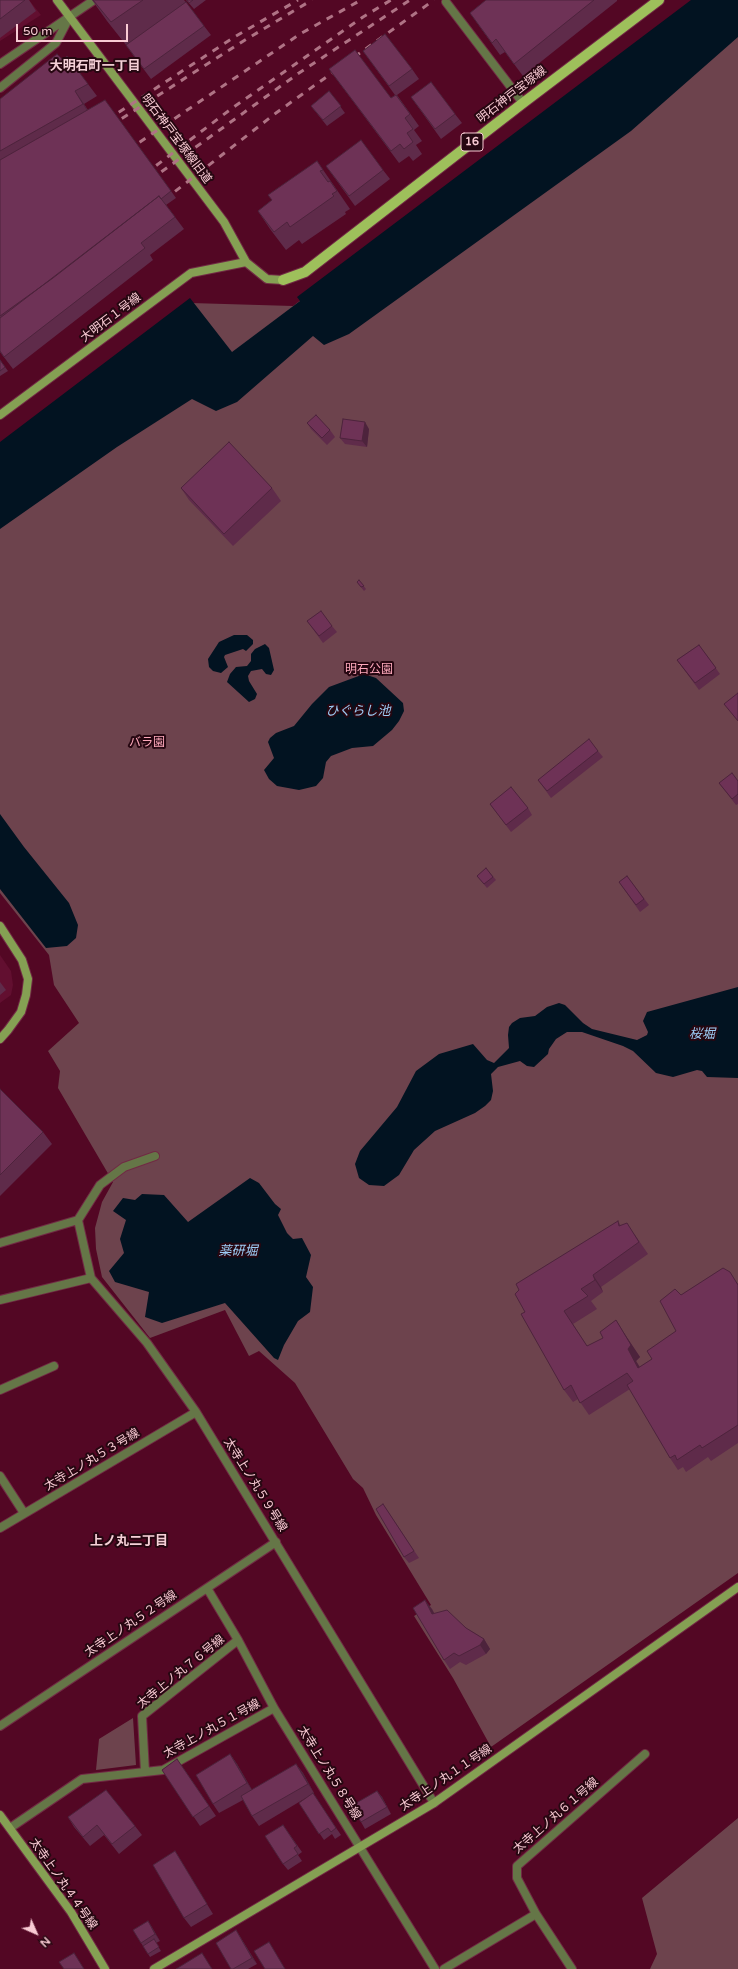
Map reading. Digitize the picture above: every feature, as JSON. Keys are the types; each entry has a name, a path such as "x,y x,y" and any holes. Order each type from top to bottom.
{"main road":[{"name":"明石神戸宝塚線","path":"283,280 305,272 523,102 659,0"}],"street":[{"name":"明石神戸宝塚線旧道","path":"57,0 224,222 246,262 267,279 283,280"},
{"path":"0,64 94,0"},
{"path":"446,2 523,102"},
{"path":"0,88 56,43 70,17"},
{"name":"大明石１号線","path":"0,415 191,273 246,262"},
{"path":"0,926 22,960 28,979 26,995 21,1012 0,1039"},
{"path":"0,1243 78,1220 100,1185 124,1167 155,1156"},
{"name":"太寺上ノ丸５９号線","path":"78,1220 91,1278 147,1343 196,1412 434,1803"},
{"path":"0,1300 91,1278"},
{"path":"0,1390 54,1366"},
{"name":"太寺上ノ丸５３号線","path":"0,1528 196,1412"},
{"path":"0,1476 24,1514"},
{"name":"太寺上ノ丸５２号線","path":"0,1726 276,1542"},
{"name":"太寺上ノ丸１１号線","path":"154,1969 434,1803 738,1587"},
{"name":"太寺上ノ丸５８号線","path":"207,1588 238,1640 274,1708 361,1846 435,1969"},
{"name":"太寺上ノ丸７６号線","path":"145,1772 142,1716 238,1640"},
{"name":"太寺上ノ丸５１号線","path":"10,1828 82,1778 163,1770 274,1708"},
{"name":"太寺上ノ丸６１号線","path":"572,1969 536,1914 517,1878 517,1866 645,1754"},
{"name":"太寺上ノ丸４４号線","path":"0,1816 71,1912 105,1969"},
{"path":"444,1969 536,1914"}],"shaded area":[{"path":"0,0 29,0 41,15 0,41"},
{"path":"0,955 11,971 13,985 11,995 0,1003"}],"green space":[{"name":"明石公園","path":"696,0 738,0 738,1573 491,1747 453,1678 414,1616 431,1605 376,1515 363,1488 353,1479 295,1383 259,1351 249,1356 225,1310 150,1338 102,1277 96,1249 95,1228 102,1202 113,1182 58,1088 60,1071 48,1051 79,1023 54,985 49,955 0,893 0,447 191,303 293,306"},
{"path":"133,1718 136,1765 96,1770 99,1739"},
{"path":"738,1818 738,1969 650,1969 657,1954 642,1898"}],"water":[{"path":"691,0 738,0 738,37 631,131 349,334 324,345 313,336 237,402 216,411 192,399 117,447 0,529 0,442 190,298 232,352 300,301 297,297"},
{"path":"234,635 247,635 253,640 253,644 246,651 243,649 225,655 224,657 228,667 221,673 213,671 209,667 208,659 219,642"},
{"path":"265,644 269,648 274,670 271,675 266,674 262,669 251,671 248,676 249,681 257,694 255,699 249,702 227,682 230,674 236,667 247,666 251,661 251,654 255,649"},
{"name":"ひぐらし池","path":"364,674 376,678 403,703 404,711 399,721 392,730 373,746 352,748 331,756 326,762 323,778 316,786 299,790 277,786 269,779 264,770 274,758 268,742 270,738 276,733 294,726 312,704 329,687"},
{"path":"0,814 24,847 69,903 78,925 76,938 67,946 46,948 0,889"},
{"name":"桜堀","path":"738,987 738,1078 707,1077 702,1071 697,1070 673,1077 656,1073 633,1051 623,1046 582,1032 567,1032 556,1039 549,1049 548,1054 534,1067 527,1066 520,1061 498,1067 491,1074 493,1091 491,1100 475,1113 435,1131 414,1150 399,1175 384,1186 369,1185 359,1178 355,1164 360,1151 397,1107 416,1071 439,1054 473,1044 487,1060 494,1063 509,1048 508,1035 509,1027 512,1023 520,1018 535,1016 547,1007 559,1003 565,1005 583,1023 592,1029 637,1040 647,1035 648,1032 643,1021 647,1012"},
{"name":"薬研堀","path":"250,1178 259,1183 275,1204 281,1209 278,1215 287,1233 293,1239 302,1238 311,1255 306,1277 313,1287 310,1312 298,1321 284,1345 278,1360 274,1358 225,1303 162,1323 145,1317 149,1292 115,1282 109,1271 124,1253 120,1239 126,1220 113,1211 123,1198 135,1200 142,1194 164,1195 188,1222"}],"building":[{"path":"0,0 25,0 0,19"},
{"path":"93,0 143,0 111,22"},
{"path":"486,0 594,0 514,64 496,39 492,43 470,13"},
{"path":"186,2 204,26 144,69 126,45"},
{"path":"385,34 412,69 389,86 363,51"},
{"path":"355,50 391,98 396,95 410,114 405,118 413,129 407,133 413,142 404,149 400,144 391,151 329,69"},
{"path":"57,54 63,60 67,56 88,84 75,91 83,104 0,151 0,99"},
{"path":"431,82 455,114 435,129 411,97"},
{"path":"329,91 341,106 323,120 311,106"},
{"path":"105,100 171,191 161,199 159,196 53,278 0,316 0,160"},
{"path":"361,140 383,170 349,196 326,166"},
{"path":"317,161 323,170 320,171 337,191 332,194 334,196 290,227 287,222 274,232 258,211 272,200 268,195"},
{"path":"159,196 175,217 141,243 145,248 4,357 0,351 0,318"},
{"path":"0,360 5,367 0,371"},
{"path":"316,415 330,430 322,438 307,423"},
{"path":"343,419 365,422 362,441 340,438"},
{"path":"229,442 272,488 224,534 181,488"},
{"path":"359,580 364,586 361,587 357,582"},
{"path":"321,611 332,626 319,636 307,621"},
{"path":"699,645 716,668 695,683 677,660"},
{"path":"738,693 738,721 724,704"},
{"path":"589,739 598,751 547,791 538,780"},
{"path":"732,773 738,781 738,794 732,799 719,783"},
{"path":"511,787 528,808 506,825 490,804"},
{"path":"486,868 493,877 484,884 477,876"},
{"path":"627,876 644,899 636,905 619,882"},
{"path":"0,1089 43,1132 0,1175"},
{"path":"618,1221 619,1226 627,1223 639,1242 593,1275 595,1280 581,1289 588,1296 564,1311 587,1346 603,1338 600,1332 616,1320 631,1345 628,1349 638,1368 652,1359 647,1351 676,1331 660,1301 675,1289 681,1295 723,1268 730,1272 738,1285 738,1425 702,1448 700,1445 677,1460 675,1455 670,1458 627,1385 633,1381 627,1373 580,1403 571,1385 564,1390 521,1314 525,1312 515,1294 519,1290 516,1284"},
{"path":"383,1504 414,1551 404,1557 376,1509"},
{"path":"425,1600 432,1614 447,1610 466,1628 484,1639 480,1645 459,1656 454,1653 444,1660 413,1608"},
{"path":"230,1754 247,1783 213,1804 196,1775"},
{"path":"177,1759 209,1806 193,1817 162,1770"},
{"path":"296,1764 308,1784 252,1816 241,1796"},
{"path":"106,1790 135,1826 112,1844 97,1825 83,1837 68,1817"},
{"path":"377,1791 387,1807 361,1822 351,1806"},
{"path":"313,1793 336,1828 331,1832 328,1828 319,1834 299,1803"},
{"path":"283,1825 297,1846 294,1848 298,1854 283,1864 265,1836"},
{"path":"175,1851 207,1904 184,1918 153,1865"},
{"path":"148,1921 155,1934 141,1943 133,1930"},
{"path":"236,1930 252,1958 231,1969 216,1943"},
{"path":"154,1939 159,1947 148,1954 143,1946"},
{"path":"269,1942 285,1969 265,1969 254,1951"},
{"path":"74,1953 84,1969 64,1969 59,1962"},
{"path":"202,1953 212,1969 176,1969"}],"railway":[{"path":"107,120 236,36 298,0"},
{"path":"110,126 245,40 312,0"},
{"path":"128,150 300,34 361,0"},
{"path":"145,174 231,109 363,17 391,0"},
{"path":"150,180 299,73 410,0"},
{"path":"164,200 276,113 434,0"}],"district":[{"name":"大明石町一丁目","path":"95,67"},
{"name":"上ノ丸二丁目","path":"129,1542"}],"park label":[{"name":"バラ園","path":"147,743"}]}
